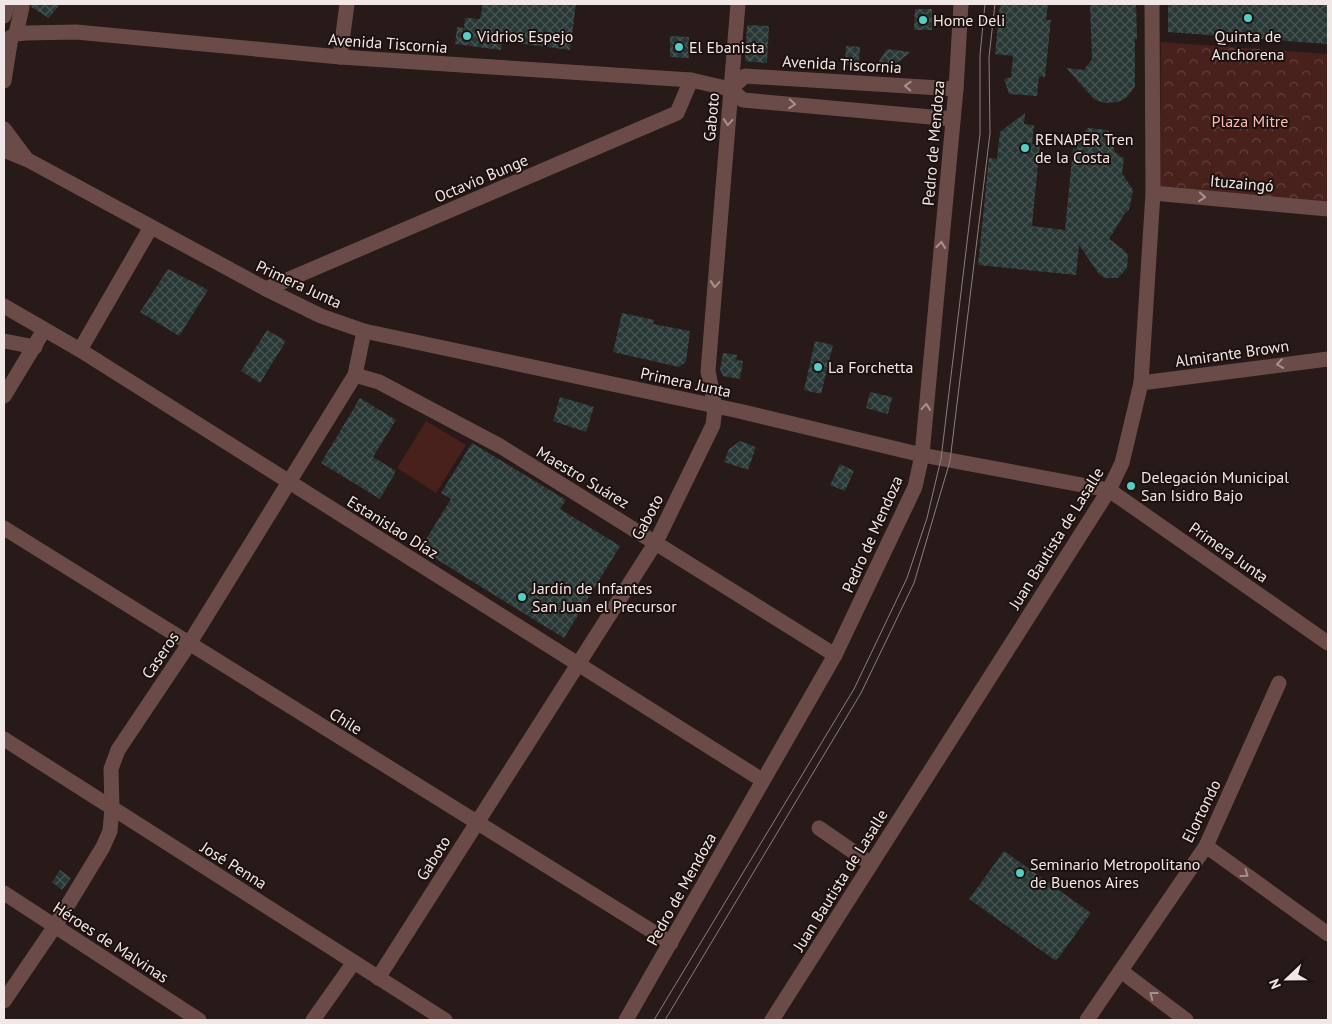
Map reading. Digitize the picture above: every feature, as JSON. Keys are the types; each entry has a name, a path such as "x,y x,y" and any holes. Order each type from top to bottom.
{"street":[{"path":"340,57 346,4"},
{"name":"Gaboto","path":"378,978 656,542 713,426 715,407 708,371 738,4"},
{"name":"Pedro de Mendoza","path":"626,1020 835,654 915,487 922,455 956,90 961,4"},
{"name":"Juan Bautista de Lasalle","path":"772,1020 1109,490 1122,463 1141,383 1154,193 1152,4"},
{"path":"4,16 15,5"},
{"path":"4,81 15,5"},
{"name":"Avenida Tiscornia","path":"10,38 43,32 76,32 340,57 691,80 730,89 743,100 953,119"},
{"name":"Avenida Tiscornia","path":"730,89 745,76 956,90"},
{"name":"Octavio Bunge","path":"266,289 677,113 691,80"},
{"name":"Primera Junta","path":"4,129 28,160"},
{"name":"Primera Junta","path":"4,150 28,160 266,289 322,316 364,331 715,407 922,455 1109,490 1328,642"},
{"name":"Ituzaingó","path":"1154,193 1328,209"},
{"path":"80,350 151,228"},
{"name":"Estanislao Díaz","path":"4,306 80,350 762,780"},
{"path":"4,396 44,330"},
{"name":"Caseros","path":"4,1001 55,926 110,831 112,808 111,769 118,750 189,644 355,375 364,331"},
{"path":"4,341 34,347"},
{"name":"Almirante Brown","path":"1141,383 1328,359"},
{"name":"Maestro Suárez","path":"355,375 379,382 500,446 835,654"},
{"name":"Chile","path":"4,528 671,943"},
{"name":"Elortondo","path":"1087,1020 1206,846 1279,683"},
{"name":"José Penna","path":"4,739 445,1020"},
{"path":"819,828 871,864"},
{"path":"1206,846 1328,934"},
{"name":"Héroes de Malvinas","path":"4,893 199,1020"},
{"path":"313,1020 354,962"},
{"path":"1121,971 1186,1020"}],"green space":[{"name":"Plaza Mitre","path":"1161,42 1328,54 1328,202 1160,186"},
{"path":"426,421 466,445 436,493 397,468"}],"building":[{"path":"31,4 60,4 49,18 31,7"},
{"path":"483,4 576,4 570,50 502,41 501,50 455,44 457,27 464,28 465,18 480,19"},
{"path":"1000,4 1048,4 1046,20 1051,20 1045,77 1039,76 1037,96 1009,94 1004,79 1011,77 1013,56 995,54"},
{"path":"1090,4 1136,4 1135,87 1126,98 1118,102 1105,103 1095,100 1066,68 1084,70 1092,59"},
{"name":"Quinta de Anchorena","path":"1168,4 1328,4 1328,44 1168,32"},
{"name":"Home Deli","path":"915,9 932,9 932,30 914,30"},
{"path":"747,25 769,26 767,63 745,61"},
{"name":"El Ebanista","path":"670,36 689,37 689,58 670,57"},
{"path":"846,46 860,47 859,66 845,65"},
{"path":"887,49 911,52 886,71 879,61"},
{"path":"1025,113 1024,124 1034,125 1032,144 1040,145 1032,226 1065,230 1073,148 1077,149 1078,137 1088,128 1108,130 1115,139 1114,151 1124,159 1122,173 1133,190 1129,210 1125,213 1109,239 1128,255 1127,268 1118,278 1105,278 1099,274 1079,245 1076,275 978,265 989,158 997,159 1000,132"},
{"path":"168,269 208,290 179,336 140,312"},
{"path":"622,313 654,320 653,324 690,331 686,362 679,367 613,352"},
{"path":"267,330 286,341 260,383 241,371"},
{"name":"La Forchetta","path":"815,341 833,345 821,394 804,390"},
{"path":"723,353 737,355 736,360 743,361 740,379 723,376 720,369"},
{"path":"870,392 892,397 888,414 866,408"},
{"path":"560,397 594,407 586,432 553,421"},
{"path":"360,398 396,420 373,457 396,471 380,499 321,463"},
{"path":"740,441 756,447 748,470 724,462 729,449"},
{"path":"472,443 566,500 560,509 620,546 564,638 420,549 451,499 441,493"},
{"path":"840,464 854,471 845,491 830,485"},
{"path":"1004,851 1091,913 1056,961 969,899"},
{"path":"60,870 71,878 62,890 52,882"}],"tram line":[{"path":"654,1020 854,689 907,578 927,518 941,459 980,134 980,55 985,4"},
{"path":"665,1020 861,693 914,583 950,461 990,133 989,57 995,4"}],"place":[{"name":"Quinta de Anchorena","path":"1248,18"},
{"name":"Home Deli","path":"923,20"},
{"name":"Vidrios Espejo","path":"467,36"},
{"name":"El Ebanista","path":"679,47"},
{"name":"RENAPER Tren de la Costa","path":"1025,148"},
{"name":"La Forchetta","path":"818,367"},
{"name":"Delegación Municipal San Isidro Bajo","path":"1131,486"},
{"name":"Jardín de Infantes San Juan el Precursor","path":"522,597"},
{"name":"Seminario Metropolitano de Buenos Aires","path":"1020,873"}]}
